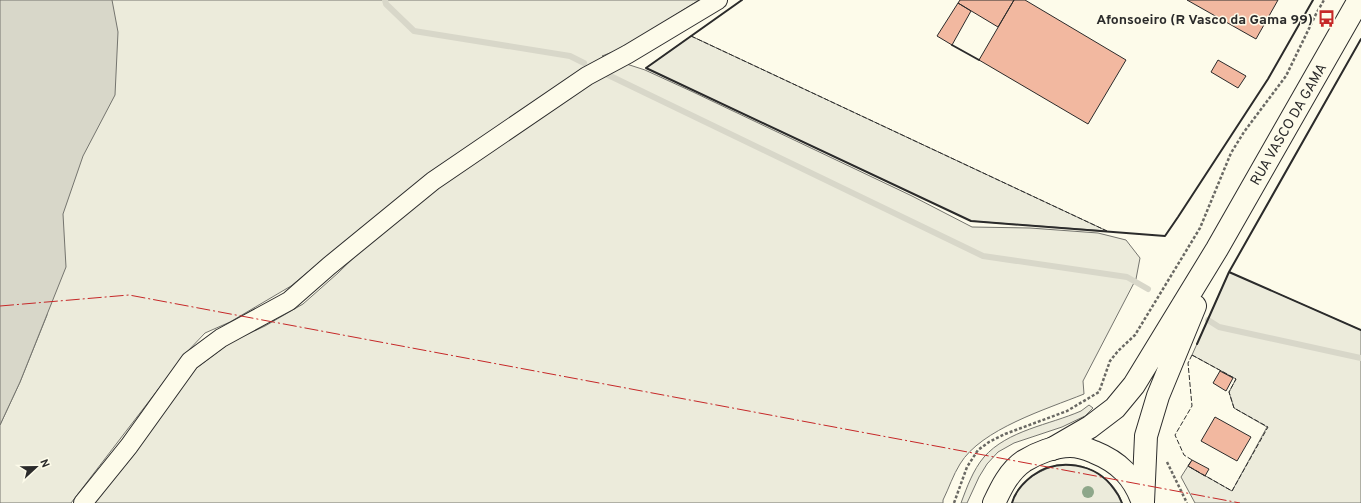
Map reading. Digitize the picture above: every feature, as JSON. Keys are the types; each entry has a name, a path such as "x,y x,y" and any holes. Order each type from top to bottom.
{"main road":[{"name":"RUA VASCO DA GAMA","path":"1052,449 1090,427 1116,408 1134,385 1217,249 1359,0"},
{"name":"RUA VASCO DA GAMA","path":"1143,502 1146,436 1150,422 1158,396 1217,249"},
{"path":"994,503 1005,480 1023,462 1052,449 1070,446 1086,449 1108,458 1123,469 1135,484 1143,502"}],"street":[{"path":"83,503 129,446 190,361 221,338 289,301 329,266 433,181 587,76 635,50 718,0"}],"path":[{"path":"954,503 967,467 978,450 983,446 1005,434 1067,411 1099,392 1110,361 1135,335 1150,310 1205,217 1231,152 1244,132 1280,86 1292,66 1324,0"},
{"path":"1166,461 1187,503"}],"shaded area":[{"path":"0,0 699,0 623,48 602,56 645,70 693,92 912,196 972,227 1030,228 1098,233 1126,240 1140,258 1136,279 1083,381 1084,394 1016,422 983,440 960,464 943,503 94,503 133,456 191,372 231,342 265,326 303,304 377,235 361,228 291,286 230,322 205,333 186,353 71,503 0,503 0,425 20,382 47,315"},
{"path":"0,0 112,0 118,32 115,95 83,156 63,214 66,267 20,382 0,425"},
{"path":"691,36 1107,231 971,221 646,68"},
{"path":"1229,272 1361,330 1361,503 1195,503 1181,477 1188,466 1232,491 1267,427 1234,408 1229,392 1236,379 1192,355"},
{"path":"1089,405 1093,408 1085,416 1062,427 1014,443 998,452 987,464 979,477 967,503 961,503 977,467 984,457 994,448 1017,434 1069,416 1081,411"},
{"path":"1057,465 1076,465 1098,473 1115,489 1122,503 1012,503 1019,489 1029,478"}],"building":[{"path":"960,0 1014,0 998,27 958,3"},
{"path":"1014,0 1025,0 1126,60 1088,124 979,60"},
{"path":"1187,0 1278,0 1256,39"},
{"path":"958,3 971,11 952,45 937,36"},
{"path":"1218,60 1246,76 1238,88 1211,72"},
{"path":"1220,371 1233,378 1226,391 1213,383"},
{"path":"1215,417 1251,437 1237,461 1201,441"},
{"path":"1192,460 1209,469 1205,476 1188,466"}],"waterway":[{"path":"385,0 386,4 414,31 570,56 584,63"},
{"path":"604,73 983,256 1127,277 1148,289"},
{"path":"1208,320 1219,327 1361,358"}],"fence":[{"path":"691,36 1107,231"},
{"path":"1192,355 1236,379 1229,392 1234,408 1268,427 1232,491 1188,466 1192,460 1184,455 1175,435 1192,406 1188,363 1192,355"}],"wall":[{"path":"742,0 646,68 971,221 1165,236 1268,79 1313,0"},
{"path":"1197,344 1229,272 1361,39"},
{"path":"952,45 979,60"},
{"path":"1229,272 1361,330"},
{"path":"1012,503 1020,488 1032,476 1053,466 1065,465 1087,468 1097,473 1114,489 1122,503"}],"power":[{"path":"0,306 129,295 1240,503"}],"place":[{"name":"Afonsoeiro (R Vasco da Gama 99)","path":"1326,19"}]}
